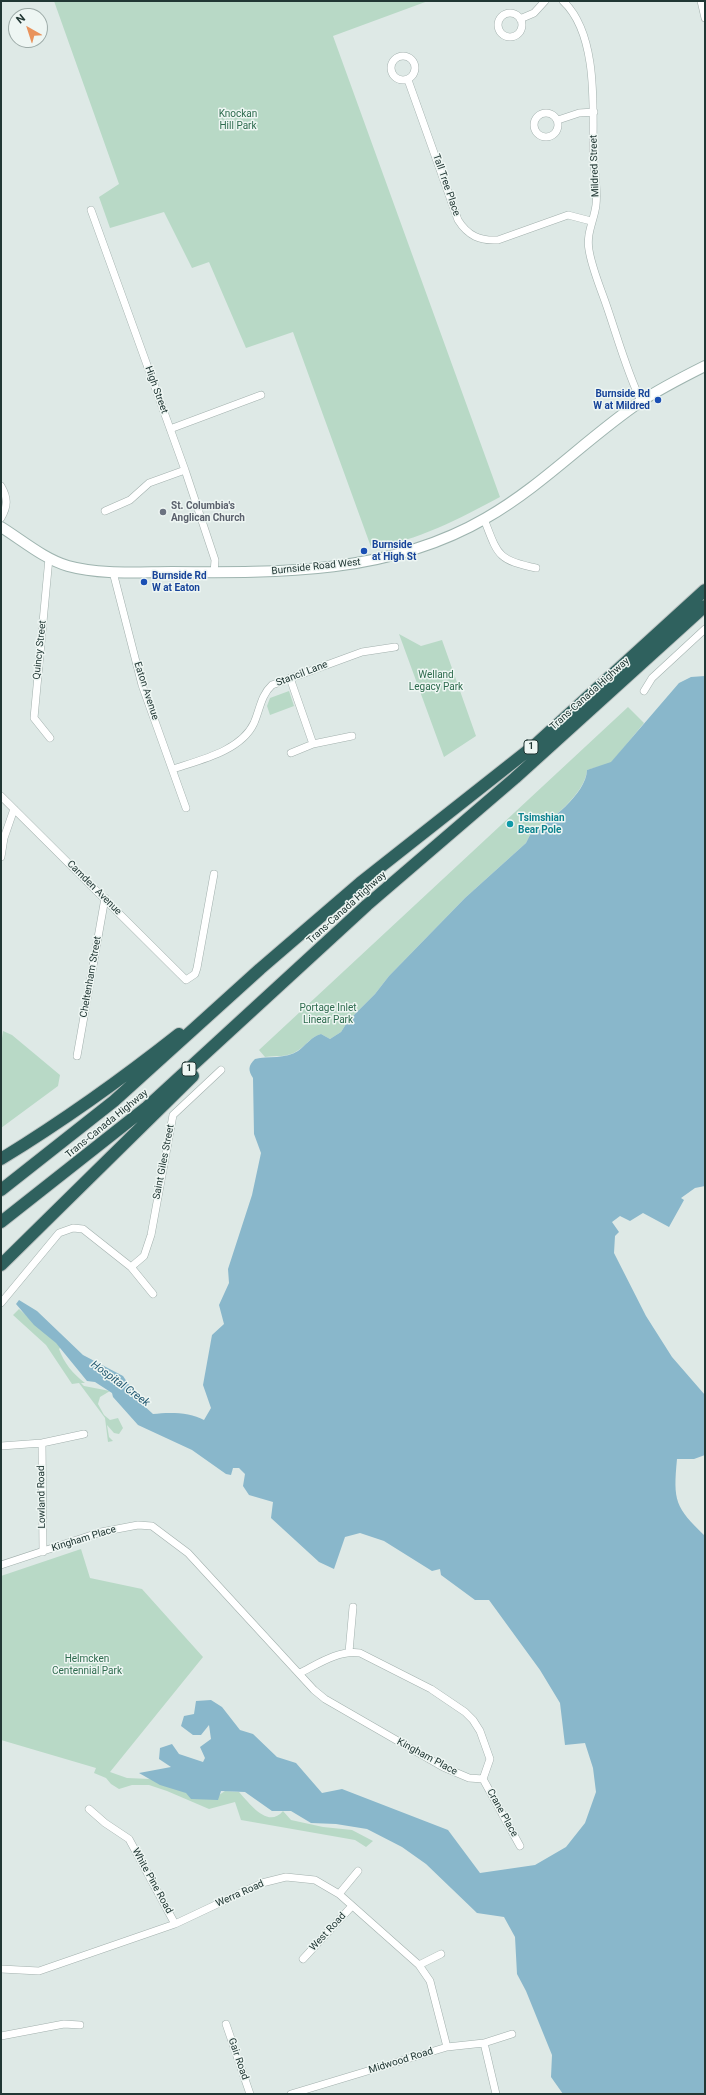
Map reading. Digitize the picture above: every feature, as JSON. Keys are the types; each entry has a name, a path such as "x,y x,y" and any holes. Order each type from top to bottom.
{"highway":[{"name":"Trans-Canada Highway","path":"1,1190 120,1096 302,932 360,883 535,745 705,590"},
{"name":"Trans-Canada Highway","path":"1,1222 147,1107 367,905 515,778 705,606"},
{"path":"1,1264 228,1043 346,933 367,905"},
{"path":"1,1159 62,1120 132,1071 181,1033 258,962 302,932"}],"street":[{"path":"520,19 534,13 545,1"},
{"name":"Mildred Street","path":"563,1 577,17 581,27 593,85 596,207 588,236 588,249 641,401"},
{"path":"701,1 705,18"},
{"name":"Tall Tree Place","path":"408,80 458,220 464,230 479,238 498,240 568,215 591,221"},
{"path":"558,120 579,113 594,112"},
{"name":"High Street","path":"90,210 185,470 214,560 214,573"},
{"name":"Burnside Road West","path":"1,528 49,558 74,567 113,572 244,574 304,570 376,560 431,544 484,519 534,486 641,401 705,366"},
{"path":"170,429 261,395"},
{"path":"105,511 130,500 149,483 185,470"},
{"path":"1,486 8,504 1,518"},
{"path":"484,519 497,551 502,557 512,563 536,568"},
{"name":"Quincy Street","path":"49,558 34,718 50,738"},
{"name":"Eaton Avenue","path":"113,572 142,685 173,768 186,808"},
{"path":"644,691 652,678 705,628"},
{"name":"Stancil Lane","path":"173,768 204,759 228,748 245,737 254,722 267,689 272,684 362,652 395,647"},
{"path":"290,678 313,744"},
{"path":"291,753 313,744 352,736"},
{"name":"Camden Avenue","path":"1,796 186,980 195,974 197,968 214,874"},
{"path":"1,857 4,838 14,809"},
{"name":"Cheltenham Street","path":"77,1056 104,898"},
{"name":"Saint Giles Street","path":"131,1267 144,1256 150,1235 173,1115 221,1070"},
{"path":"1,1303 59,1233 73,1228 83,1229 131,1267 153,1294"},
{"path":"1,1446 42,1443 84,1434"},
{"name":"Lowland Road","path":"42,1443 43,1552"},
{"name":"Kingham Place","path":"1,1565 101,1532 138,1525 152,1526 188,1553 300,1673 314,1690 332,1704 443,1767 469,1778 483,1779"},
{"path":"350,1652 353,1607"},
{"path":"300,1673 334,1656 350,1652 360,1653 431,1689 465,1712 473,1720 480,1731 490,1759 483,1779"},
{"name":"Crane Place","path":"483,1779 520,1846"},
{"name":"White Pine Road","path":"89,1809 105,1823 129,1839 175,1924"},
{"path":"339,1894 358,1871"},
{"name":"Werra Road","path":"1,1969 40,1971 175,1924 262,1883 286,1877 315,1880 339,1894 419,1965 430,1981 447,2048"},
{"name":"West Road","path":"303,1958 352,1906"},
{"path":"419,1965 441,1954"},
{"path":"1,2036 64,2024 80,2025"},
{"name":"Gair Road","path":"226,2024 250,2094"},
{"name":"Midwood Road","path":"291,2094 447,2048 484,2043 512,2034"},
{"path":"484,2043 496,2094"}],"green space":[{"name":"Knockan Hill Park","path":"54,1 428,1 333,36 500,497 454,521 421,535 371,547 293,332 246,348 209,262 192,268 164,212 110,228 99,197 119,184"},
{"name":"Welland Legacy Park","path":"399,634 421,646 442,640 476,736 444,757"},
{"path":"289,691 294,706 270,715 267,706 270,698"},
{"name":"Portage Inlet Linear Park","path":"628,707 644,723 611,763 587,770 585,779 580,789 565,807 530,835 526,843 465,898 389,976 375,994 348,1021 341,1032 330,1039 321,1034 317,1035 300,1049 289,1055 265,1057 259,1050"},
{"path":"3,1031 12,1035 60,1075 58,1086 1,1128 1,1045"},
{"path":"19,1309 61,1347 59,1349 63,1359 73,1372 85,1383 81,1383 84,1386 110,1391 100,1397 98,1404 104,1415 110,1420 118,1418 123,1428 119,1434 114,1433 107,1425 109,1437 113,1441 108,1442 105,1418 79,1383 72,1384 46,1345 13,1315"},
{"name":"Helmcken Centennial Park","path":"81,1549 90,1578 142,1589 203,1657 110,1772 127,1778 150,1779 219,1795 225,1791 239,1792 254,1808 265,1816 277,1816 283,1811 291,1820 323,1827 352,1830 373,1841 366,1847 355,1840 241,1820 235,1802 209,1809 149,1785 132,1785 119,1789 111,1784 106,1778 94,1773 96,1768 1,1740 1,1576"}],"water":[{"name":"Hospital Creek","path":"705,676 705,1186 695,1188 681,1198 684,1200 669,1227 643,1213 630,1221 620,1216 612,1222 619,1232 615,1236 614,1253 646,1316 672,1357 705,1395 705,1455 694,1459 677,1459 675,1485 678,1502 682,1510 687,1518 705,1536 705,2094 563,2094 551,2077 552,2055 526,1991 517,1974 515,1937 504,1917 477,1913 426,1864 402,1847 367,1829 336,1824 311,1823 291,1811 272,1811 245,1792 221,1791 218,1800 191,1799 186,1793 160,1785 139,1773 171,1767 159,1759 160,1748 172,1744 179,1754 203,1762 205,1758 200,1747 211,1739 209,1725 201,1735 193,1735 181,1726 184,1716 194,1714 196,1701 211,1700 222,1707 240,1730 253,1734 277,1757 296,1763 322,1793 342,1789 448,1830 480,1873 535,1865 566,1847 585,1823 596,1792 593,1768 585,1743 565,1745 560,1703 540,1670 489,1600 475,1600 441,1575 440,1569 432,1571 384,1541 360,1533 345,1537 334,1569 319,1562 271,1518 273,1502 249,1495 243,1486 245,1474 239,1468 233,1468 231,1475 226,1474 192,1450 138,1425 113,1397 112,1393 95,1382 87,1381 56,1343 34,1325 16,1304 19,1300 37,1311 83,1355 123,1376 141,1403 153,1414 179,1413 192,1415 204,1420 211,1408 203,1385 212,1335 224,1324 219,1305 229,1283 228,1269 252,1195 261,1153 254,1134 253,1078 250,1073 251,1064 255,1059 293,1054 314,1037 321,1034 330,1039 341,1032 348,1021 375,994 389,976 465,898 526,843 530,835 556,815 574,798 585,779 587,770 611,762 679,683 691,677"}],"place":[{"name":"Burnside Rd W at Mildred","path":"658,400"},
{"name":"St. Columbia's Anglican Church","path":"163,512"},
{"name":"Burnside at High St","path":"364,551"},
{"name":"Burnside Rd W at Eaton","path":"144,582"},
{"name":"Tsimshian Bear Pole","path":"510,824"}]}
